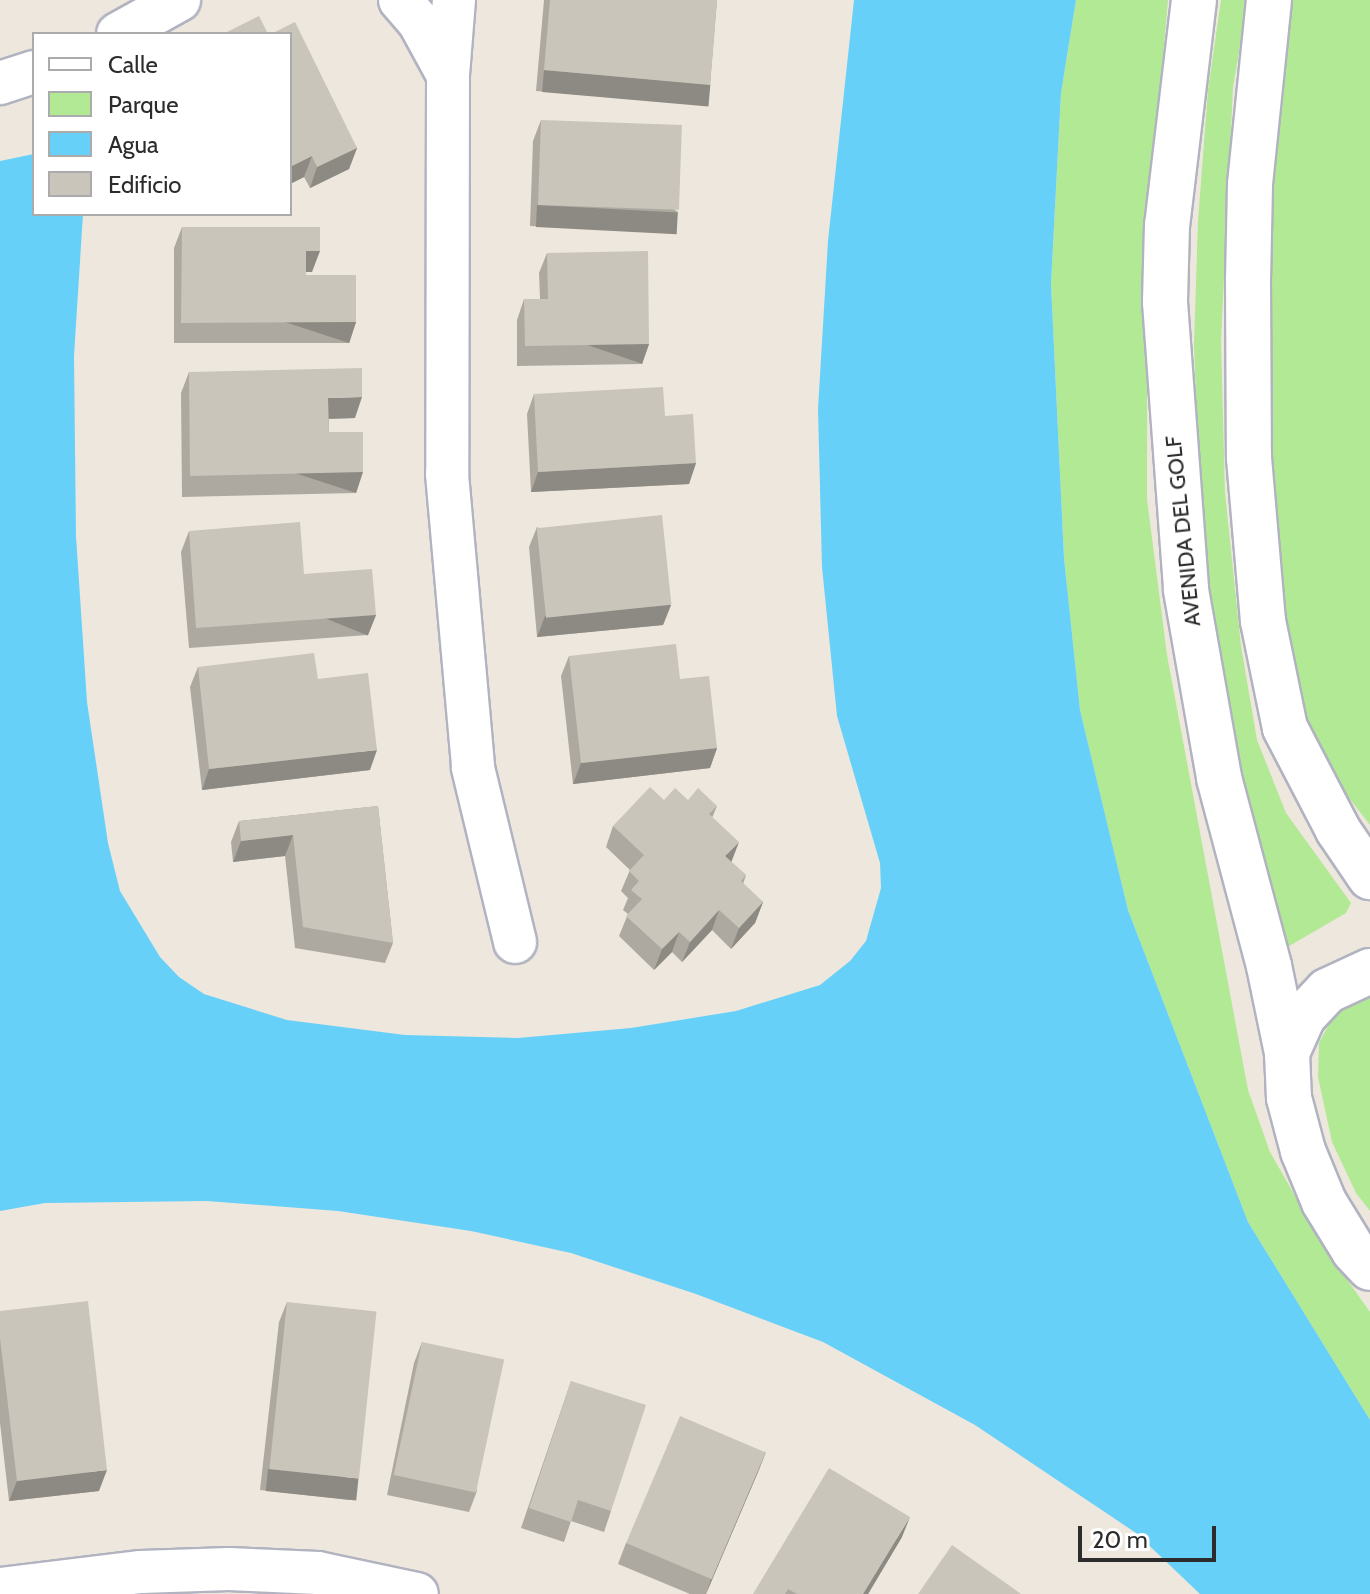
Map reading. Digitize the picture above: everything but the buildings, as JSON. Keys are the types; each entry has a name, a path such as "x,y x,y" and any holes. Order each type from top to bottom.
{"street":[{"path":"122,32 179,0"},
{"path":"400,0 419,22 448,75"},
{"path":"454,0 448,75 447,474 473,768 515,942"},
{"name":"AVENIDA DEL GOLF","path":"1194,0 1167,225 1165,302 1186,590 1219,778 1269,966 1287,1053 1289,1098 1303,1151 1324,1202 1354,1251 1370,1268"},
{"path":"1269,0 1259,69 1250,185 1248,281 1249,458 1263,621 1285,728 1338,830 1370,877"},
{"path":"0,83 32,73"},
{"path":"1287,1053 1303,1017 1327,991 1370,971"},
{"path":"0,1589 141,1572 229,1569 318,1573 417,1594"}],"green space":[{"path":"1076,0 1168,0 1147,239 1147,499 1167,655 1248,1090 1270,1152 1326,1250 1370,1312 1370,1420 1248,1222 1128,910 1080,710 1064,558 1051,284 1061,93"},
{"path":"1221,0 1248,0 1233,87 1221,341 1225,493 1241,646 1257,740 1286,813 1351,903 1346,913 1277,953 1218,652 1200,504 1194,345 1198,221 1208,90"},
{"path":"1291,0 1370,0 1370,825 1343,790 1307,720 1287,640 1264,420 1271,205"},
{"path":"1370,989 1370,1211 1356,1193 1332,1142 1318,1077 1319,1043 1335,1013"}],"water":[{"path":"854,0 1076,0 1061,93 1051,284 1064,558 1080,710 1128,910 1248,1222 1370,1420 1370,1594 1200,1594 1136,1533 975,1425 823,1342 696,1294 571,1253 471,1231 338,1211 207,1201 45,1203 0,1211 0,161 32,154 32,216 83,216 74,356 76,536 87,702 108,843 120,891 160,957 179,977 204,994 287,1020 405,1035 518,1038 631,1028 736,1011 820,985 850,961 866,941 881,888 880,863 837,716 822,567 818,409 828,241"}]}
